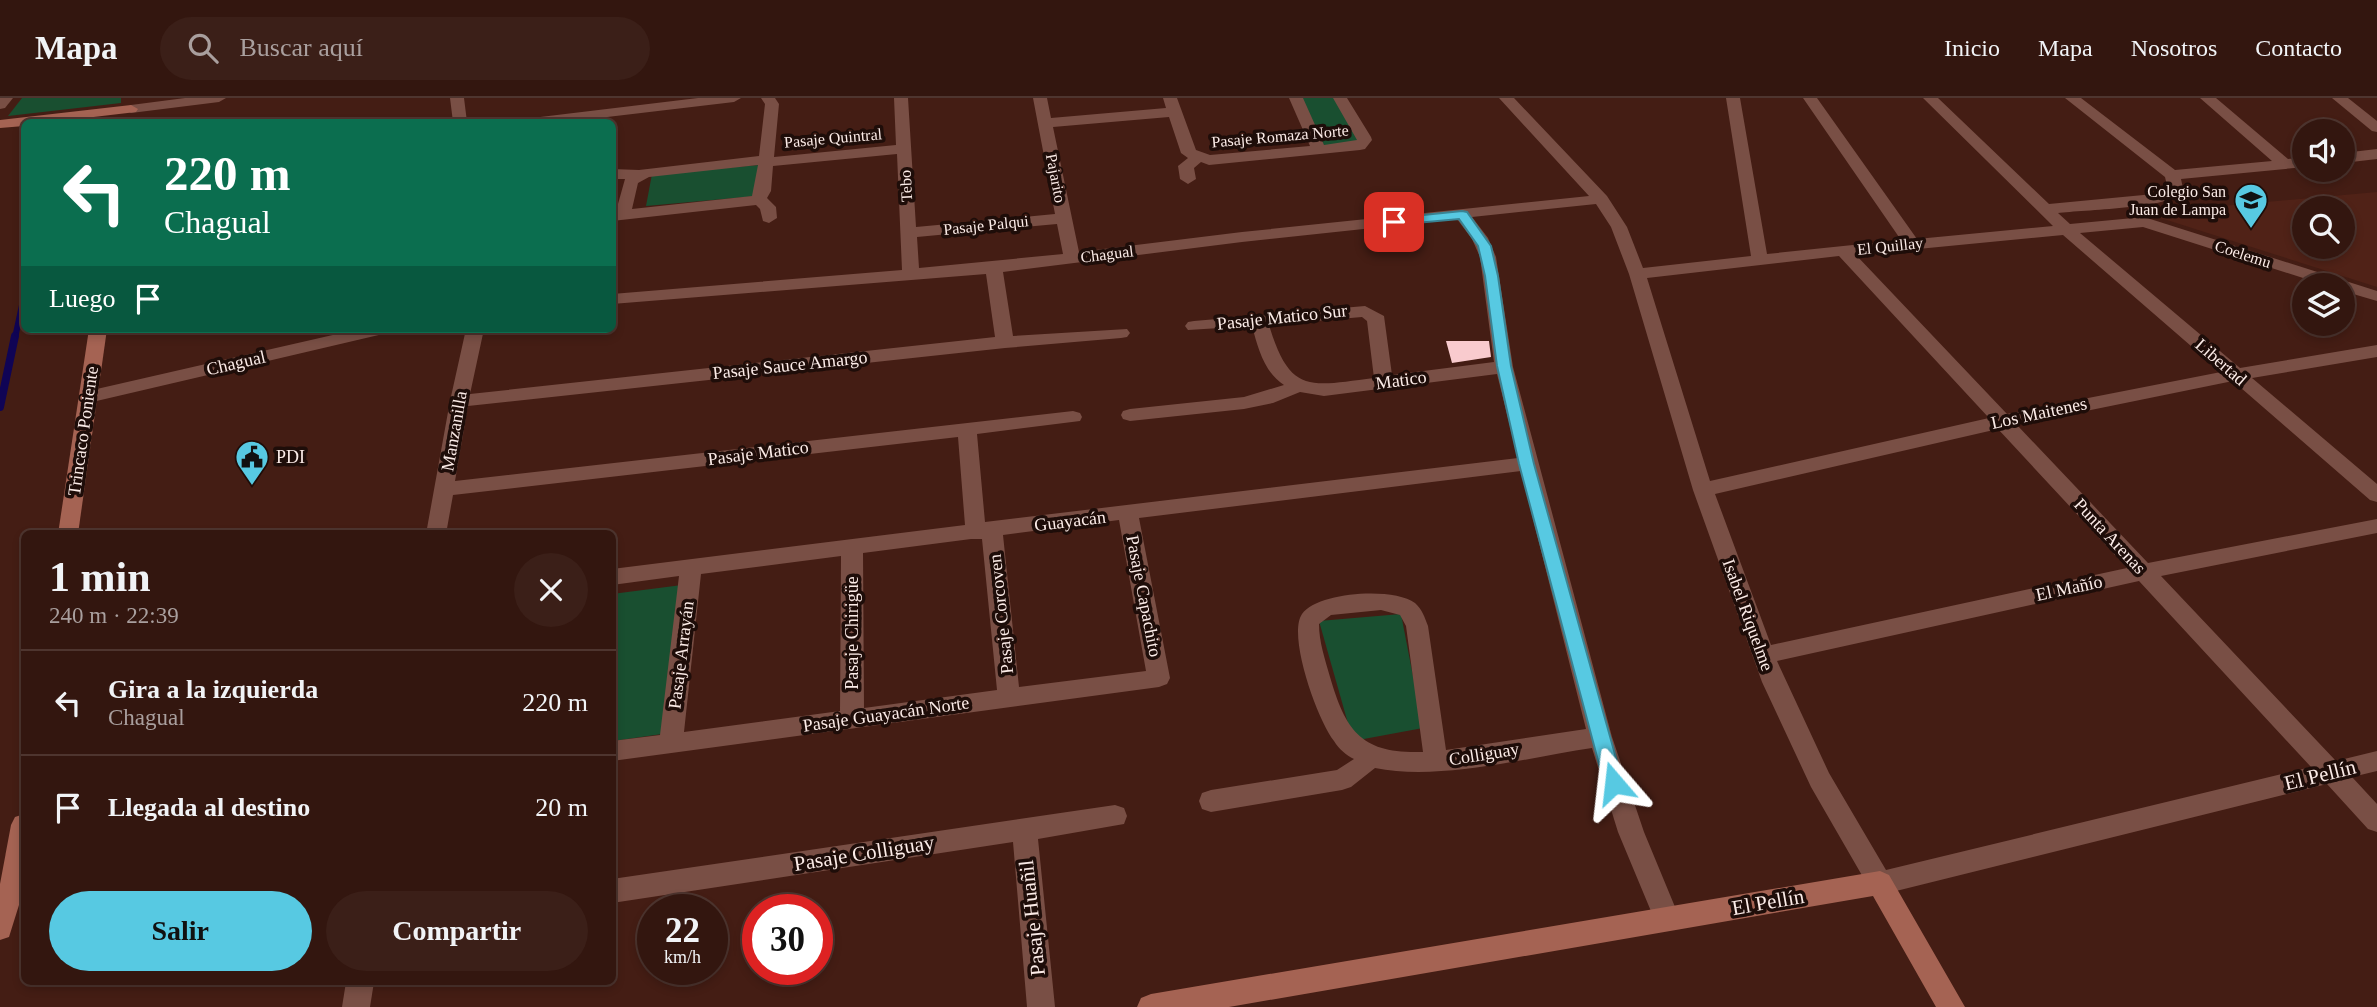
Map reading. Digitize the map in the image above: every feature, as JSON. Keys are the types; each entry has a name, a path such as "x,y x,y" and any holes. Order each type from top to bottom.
{"street":[{"path":"0,105 6,98"},
{"path":"46,119 219,98"},
{"path":"457,98 460,119"},
{"path":"556,119 734,98"},
{"path":"641,175 631,181 618,215 745,203 758,199 763,191 772,104 768,98"},
{"name":"Tebo","path":"901,98 911,275"},
{"name":"Pajarito","path":"1040,98 1072,259"},
{"path":"1296,98 1319,150"},
{"name":"Pasaje Romaza Norte","path":"1198,158 1215,160 1355,147 1364,143 1364,137 1340,98"},
{"name":"Isabel Riquelme","path":"1506,98 1601,199 1619,227 1637,274 1703,490 1763,655 1801,744 1951,1007"},
{"path":"1734,98 1760,260"},
{"path":"1810,98 1912,244"},
{"name":"Libertad","path":"1930,98 2066,229 2377,495"},
{"path":"2044,209 2166,197 2176,193 2172,175 2072,98"},
{"path":"2207,98 2285,164"},
{"path":"2339,98 2377,128"},
{"path":"1045,123 1172,105 1187,150 1198,158 1186,166 1188,179"},
{"path":"0,124 21,122"},
{"name":"Pasaje Quintral","path":"616,174 641,175 904,149"},
{"path":"2355,157 2377,154"},
{"path":"2172,175 2292,163"},
{"path":"758,199 768,207 769,218"},
{"name":"Chagual","path":"616,299 994,268 1242,237 1601,199"},
{"path":"1462,215 1480,238 1488,257 1504,366 1527,464 1600,737 1631,832 1667,919"},
{"name":"Pasaje Palqui","path":"909,233 1064,218"},
{"name":"El Quillay","path":"1637,274 2144,222"},
{"name":"Coelemu","path":"2144,222 2305,273"},
{"name":"Punta Arenas","path":"1843,251 2377,821"},
{"path":"994,268 1006,342"},
{"name":"Coelemu","path":"2355,289 2377,296"},
{"name":"Pasaje Matico Sur","path":"1194,326 1354,310 1370,313 1376,321 1384,383"},
{"path":"1259,320 1277,372 1299,385"},
{"name":"Trincaco Poniente","path":"69,530 97,333"},
{"name":"Chagual","path":"88,397 366,333"},
{"name":"Manzanilla","path":"437,530 459,401 474,333"},
{"name":"Pasaje Sauce Amargo","path":"459,401 1006,342 1121,333"},
{"name":"Los Maitenes","path":"1703,490 2002,420 2234,373 2377,351"},
{"name":"Matico","path":"1299,385 1324,390 1504,366"},
{"path":"1130,415 1275,398 1299,385"},
{"name":"Pasaje Matico","path":"444,489 1073,417"},
{"name":"Pasaje Corcoven","path":"967,429 1009,698"},
{"name":"Guayacán","path":"616,577 1500,465 1527,464"},
{"name":"Pasaje Capachito","path":"1128,514 1159,678"},
{"name":"El Mañío","path":"1763,655 2144,572 2377,526"},
{"name":"Pasaje Chirigüe","path":"852,548 852,719"},
{"name":"Pasaje Arrayán","path":"671,743 691,568"},
{"path":"1211,801 1342,780 1354,773 1369,757 1346,741 1333,724 1308,637 1308,622 1328,607 1382,602 1406,609 1415,620 1436,762"},
{"name":"Pasaje Guayacán Norte","path":"616,750 1159,678"},
{"name":"Colliguay","path":"1369,757 1398,763 1436,762 1600,737"},
{"name":"El Pellín","path":"1151,1007 1880,883 2377,761"},
{"name":"Pasaje Colliguay","path":"616,890 1115,816"},
{"name":"Pasaje Huañil","path":"1024,830 1041,1007"},
{"path":"0,928 13,884 21,841"},
{"path":"356,1007 360,985"}],"shaded area":[{"name":"Colegio San Juan de Lampa","path":"2377,192 2377,287 2355,280 2355,273 2333,273 2145,213 2292,200 2292,259 2355,259 2355,196 2333,196"}],"green space":[{"path":"22,98 121,98 121,103 8,116"},
{"path":"1301,98 1335,98 1359,142 1324,146"},
{"path":"759,165 757,196 646,206 652,174"},
{"path":"682,585 662,734 616,741 616,593"},
{"path":"1401,614 1423,728 1353,741 1319,621"}],"building":[{"path":"1446,341 1489,341 1491,357 1452,363"}],"waterway":[{"path":"15,338 21,310"},
{"path":"0,407 15,336"}],"place":[{"name":"Colegio San Juan de Lampa","path":"2251,230"},
{"name":"PDI","path":"252,487"}],"route":[{"path":"1394,222 1462,215 1484,246 1492,276 1504,366 1527,464 1614,783"}]}
